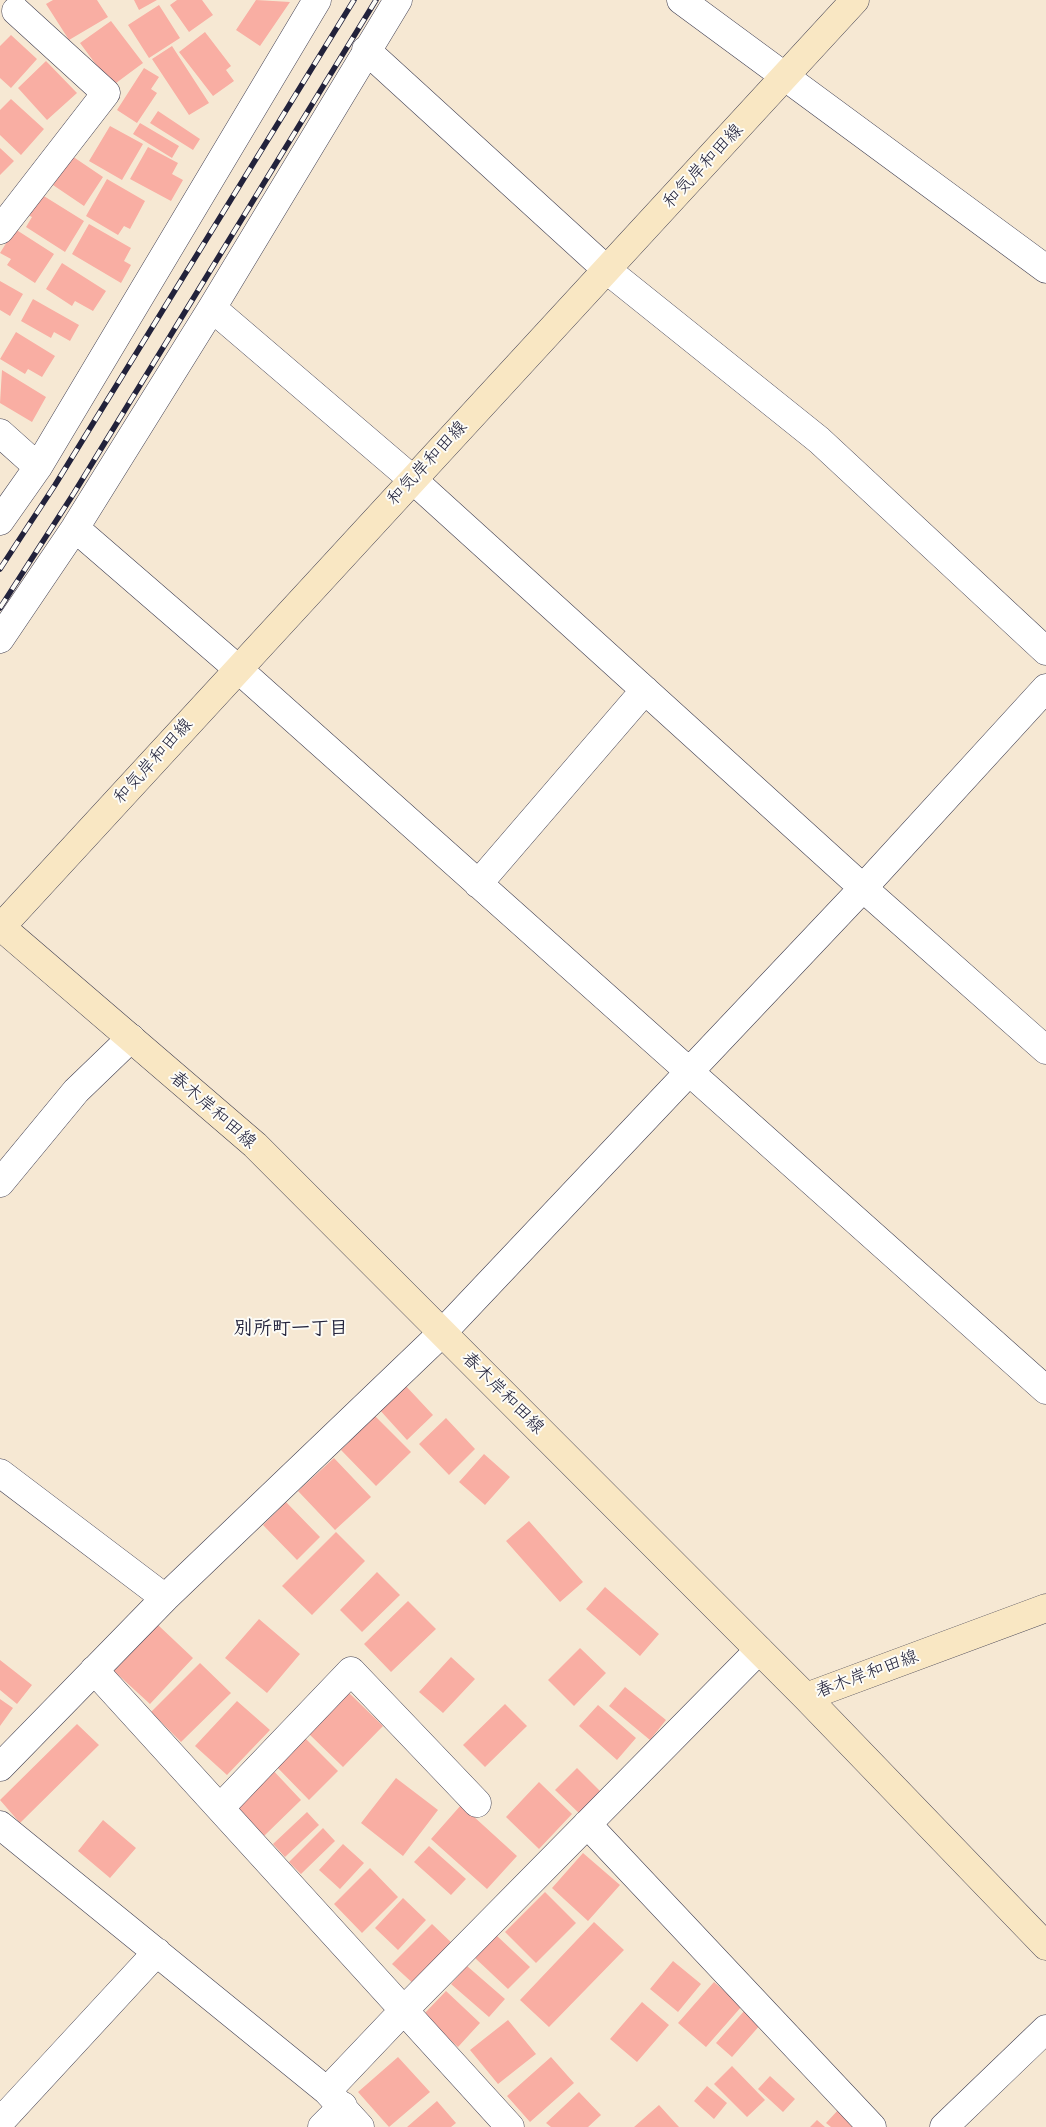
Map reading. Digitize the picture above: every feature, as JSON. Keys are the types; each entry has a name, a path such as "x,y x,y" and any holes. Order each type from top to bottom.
{"main road":[{"name":"和気岸和田線","path":"0,928 855,0"},
{"name":"春木岸和田線","path":"0,928 255,1145 806,1697 1046,1608"},
{"path":"806,1697 1046,1946"}],"street":[{"path":"0,521 38,467 317,0"},
{"path":"0,639 75,528 212,308 366,50 398,0"},
{"path":"681,0 784,78 1046,269"},
{"path":"0,230 106,93 16,11"},
{"path":"366,50 607,270 819,440 1046,651"},
{"path":"212,308 412,479 863,888 1046,1050"},
{"path":"0,433 38,467"},
{"path":"75,528 238,669 1046,1390"},
{"path":"0,1767 166,1598 443,1332 863,888 1046,688"},
{"path":"478,884 645,690"},
{"path":"0,1183 76,1091 131,1038"},
{"path":"0,1473 166,1598"},
{"path":"322,2127 335,2099 404,2010 759,1650"},
{"path":"94,1670 510,2127"},
{"path":"220,1808 351,1671 477,1803"},
{"path":"588,1824 872,2127"},
{"path":"0,1825 335,2099 360,2127"},
{"path":"0,2122 157,1952"},
{"path":"944,2127 1046,2029"}],"building":[{"path":"53,0 97,0 108,17 69,40 46,4"},
{"path":"134,0 157,0 139,10"},
{"path":"177,0 202,0 213,15 189,32 170,5"},
{"path":"256,0 290,2 260,46 236,30"},
{"path":"159,5 180,38 149,58 128,25"},
{"path":"111,21 143,63 112,86 80,43"},
{"path":"205,32 231,66 226,70 234,81 213,96 179,52"},
{"path":"11,35 37,59 11,88 0,78 0,46"},
{"path":"172,46 209,103 189,115 152,59"},
{"path":"46,61 77,93 47,120 18,88"},
{"path":"144,68 159,77 151,89 157,93 137,123 117,110"},
{"path":"11,99 44,129 21,155 0,135 0,110"},
{"path":"158,111 200,139 193,150 150,123"},
{"path":"140,123 179,146 172,158 133,134"},
{"path":"110,126 143,144 122,180 89,161"},
{"path":"148,147 178,163 172,174 183,180 171,201 130,179"},
{"path":"0,148 14,161 0,175"},
{"path":"72,156 103,177 84,206 53,185"},
{"path":"107,179 145,201 130,229 124,226 118,235 86,216"},
{"path":"39,193 84,221 65,252 26,227 32,217 26,214"},
{"path":"89,224 131,248 124,261 131,265 121,283 72,254"},
{"path":"15,229 54,254 35,283 7,265 11,259 0,253"},
{"path":"62,263 106,291 93,311 75,301 72,306 46,289"},
{"path":"0,281 23,294 10,316 0,310"},
{"path":"33,299 79,325 70,341 54,332 51,338 21,321"},
{"path":"16,332 55,356 42,377 28,369 25,374 0,359"},
{"path":"2,370 46,397 32,422 0,403"},
{"path":"404,1384 433,1415 407,1440 378,1408"},
{"path":"375,1416 411,1452 376,1486 341,1450"},
{"path":"446,1418 475,1449 449,1475 419,1444"},
{"path":"484,1454 510,1477 485,1505 459,1482"},
{"path":"334,1458 371,1497 335,1530 298,1491"},
{"path":"286,1502 320,1537 297,1560 263,1525"},
{"path":"529,1521 583,1582 560,1602 506,1541"},
{"path":"336,1532 365,1561 312,1615 282,1586"},
{"path":"377,1572 400,1595 362,1632 340,1610"},
{"path":"605,1587 659,1634 640,1656 586,1609"},
{"path":"408,1601 436,1629 391,1672 364,1644"},
{"path":"259,1619 300,1654 267,1693 225,1658"},
{"path":"158,1625 193,1658 150,1704 114,1671"},
{"path":"580,1648 606,1673 574,1706 548,1680"},
{"path":"451,1657 475,1679 443,1713 419,1692"},
{"path":"0,1660 32,1685 17,1704 0,1690"},
{"path":"200,1663 231,1693 181,1742 151,1712"},
{"path":"625,1687 666,1720 650,1740 609,1706"},
{"path":"347,1691 383,1726 343,1767 307,1732"},
{"path":"0,1699 13,1708 0,1726"},
{"path":"237,1701 270,1730 227,1775 195,1746"},
{"path":"505,1704 527,1726 485,1767 463,1745"},
{"path":"598,1705 636,1738 617,1760 579,1726"},
{"path":"77,1724 99,1745 20,1823 0,1800"},
{"path":"302,1735 338,1771 309,1800 273,1763"},
{"path":"269,1766 301,1800 264,1836 231,1803"},
{"path":"577,1768 603,1794 582,1816 555,1790"},
{"path":"396,1778 438,1810 403,1856 361,1823"},
{"path":"539,1782 572,1814 539,1849 506,1817"},
{"path":"461,1805 517,1856 487,1889 431,1839"},
{"path":"307,1812 319,1825 285,1857 273,1844"},
{"path":"103,1820 136,1848 110,1878 78,1851"},
{"path":"323,1828 335,1841 301,1874 289,1862"},
{"path":"343,1844 364,1863 340,1889 319,1870"},
{"path":"429,1846 466,1879 451,1895 414,1862"},
{"path":"583,1853 620,1885 588,1921 552,1888"},
{"path":"370,1868 398,1897 362,1933 334,1904"},
{"path":"545,1892 576,1923 536,1963 505,1932"},
{"path":"403,1898 426,1920 398,1950 375,1928"},
{"path":"594,1922 624,1950 549,2027 520,2000"},
{"path":"432,1924 456,1947 417,1987 392,1964"},
{"path":"496,1935 530,1967 508,1989 474,1957"},
{"path":"673,1961 701,1984 678,2012 650,1989"},
{"path":"467,1966 505,1999 489,2017 451,1984"},
{"path":"714,1982 742,2006 706,2047 678,2023"},
{"path":"446,1991 480,2023 458,2047 423,2015"},
{"path":"642,2002 669,2025 637,2062 610,2039"},
{"path":"745,2010 761,2024 732,2057 716,2043"},
{"path":"508,2020 536,2054 498,2084 470,2050"},
{"path":"398,2057 430,2092 389,2127 358,2092"},
{"path":"551,2057 574,2083 530,2122 507,2096"},
{"path":"732,2066 765,2100 747,2117 714,2084"},
{"path":"770,2076 795,2099 783,2112 758,2089"},
{"path":"707,2086 727,2103 714,2119 694,2101"},
{"path":"579,2092 601,2115 588,2127 551,2127 546,2123"},
{"path":"437,2101 456,2123 451,2127 407,2127"},
{"path":"659,2105 679,2127 634,2127"},
{"path":"839,2109 858,2127 831,2127 826,2123"},
{"path":"817,2120 825,2127 810,2127"}],"railway":[{"path":"0,569 55,485 354,0"},
{"path":"0,608 74,493 376,0"}],"district":[{"name":"別所町一丁目","path":"291,1329"}]}
